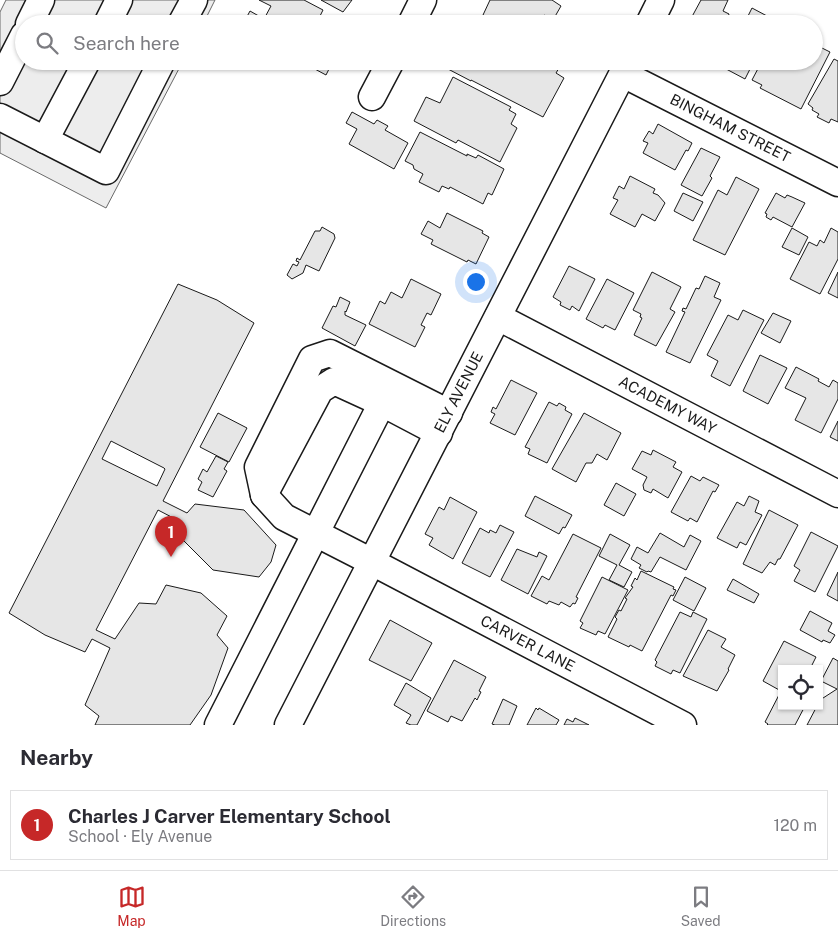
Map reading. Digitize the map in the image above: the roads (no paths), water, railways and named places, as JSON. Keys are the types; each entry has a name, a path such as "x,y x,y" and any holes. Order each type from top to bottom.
{"street":[{"path":"34,15 41,0"},
{"path":"112,15 119,0"},
{"path":"186,15 194,0"},
{"path":"415,15 423,0"},
{"path":"654,15 661,0"},
{"path":"0,82 15,53"},
{"path":"45,140 82,70"},
{"path":"0,117 106,171 157,70"},
{"path":"372,97 386,70"},
{"name":"ELY AVENUE","path":"288,725 625,70"},
{"name":"BINGHAM STREET","path":"630,70 838,183"},
{"name":"ACADEMY WAY","path":"498,317 838,494"},
{"path":"264,495 258,467 312,359 330,353 444,423"},
{"path":"264,495 320,390 334,381 382,403 444,423"},
{"path":"218,725 382,403"},
{"name":"CARVER LANE","path":"264,495 284,517 316,535 372,562 683,725"}],"place":[{"name":"Charles J Carver Elementary School","path":"171,557"}]}
